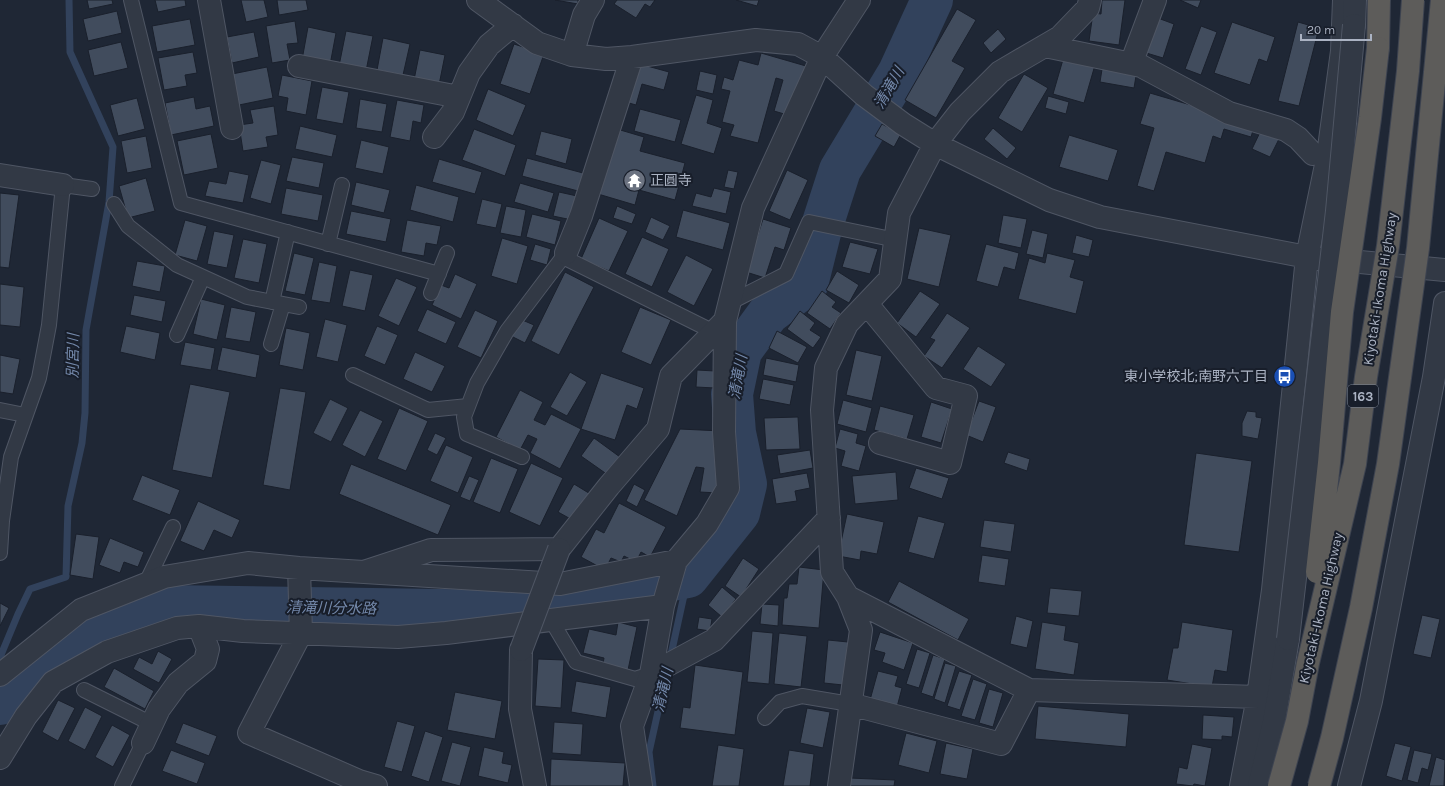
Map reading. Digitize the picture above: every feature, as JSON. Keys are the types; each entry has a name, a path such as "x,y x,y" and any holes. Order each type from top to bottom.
{"highway":[{"name":"163","path":"1308,663 1329,463 1342,312 1370,118 1377,56 1379,0"},
{"name":"Kiyotaki-Ikoma Highway","path":"1279,786 1297,721 1308,663 1355,464 1366,377 1388,246 1408,70 1413,0"},
{"name":"163","path":"1319,786 1332,738 1361,608 1388,464 1418,248 1442,0"}],"street":[{"path":"209,0 232,128"},
{"path":"478,0 537,43 572,55 606,59 632,57 756,40 798,44 822,56 864,95 903,124 936,144 1049,200 1100,217 1307,257 1445,270"},
{"path":"572,55 584,15 593,0"},
{"path":"641,786 632,726 655,671 664,600 675,566 706,524 728,488 724,432 723,318 753,208 822,56 859,0"},
{"path":"839,786 860,630 848,597 832,572 822,410 826,368 847,324 890,279 899,214 936,144 960,112 1000,72 1060,37 1088,8 1090,0"},
{"path":"1131,64 1155,0"},
{"path":"1241,786 1258,697 1272,590 1307,257 1328,155 1342,51 1344,0"},
{"path":"1260,786 1274,722 1288,639 1337,211 1355,0"},
{"path":"434,137 453,112 469,73 489,46 513,25"},
{"path":"1045,46 1141,66 1229,112 1286,130 1298,138 1313,154"},
{"path":"564,255 581,216 632,57"},
{"path":"299,66 459,97"},
{"path":"0,176 63,184"},
{"path":"1349,786 1371,701 1434,377 1445,303"},
{"path":"867,304 936,388 966,396 950,463 880,443"},
{"path":"535,786 520,709 521,650 559,549 609,486 658,429 671,376 723,318"},
{"path":"655,671 714,640 829,518"},
{"path":"364,572 431,550 559,549"},
{"path":"0,675 81,610 164,577 248,563 300,577 364,572 560,584 675,566"},
{"path":"300,577 301,626 249,733 360,781 376,786"},
{"path":"848,597 1029,690 1258,697"},
{"path":"4,745 53,682 106,652 177,628 199,626 243,631 301,626 398,637 446,633 551,620 664,600"},
{"path":"148,733 160,709 178,683 205,661 208,650 199,626"},
{"path":"850,704 1001,744 1029,690"}],"lane":[{"path":"131,0 181,203 439,274"},
{"path":"0,553 2,521 11,457 38,378 49,325 63,184 92,190"},
{"path":"328,244 342,185"},
{"path":"114,204 128,226 177,265 247,297 299,307"},
{"path":"522,457 468,434 464,417 476,383 507,331 564,255 723,318 786,274 809,222 896,240"},
{"path":"271,344 288,232"},
{"path":"431,293 446,253"},
{"path":"178,336 203,277"},
{"path":"353,376 428,410 468,406"},
{"path":"0,410 25,415"},
{"path":"145,585 173,527"},
{"path":"551,620 576,662 635,680 655,671"},
{"path":"84,690 148,733 122,786"},
{"path":"764,718 780,702 802,696 850,704"}],"building":[{"path":"87,0 112,0 113,4 89,9"},
{"path":"155,0 185,0 186,6 158,12"},
{"path":"241,0 264,0 268,17 246,22"},
{"path":"277,0 306,0 308,10 279,15"},
{"path":"555,0 578,0 578,4"},
{"path":"617,0 655,0 650,7 645,4 636,18 614,4"},
{"path":"736,0 759,0 757,6"},
{"path":"1102,0 1125,0 1119,45 1089,41 1093,13 1101,14"},
{"path":"1180,0 1201,0 1198,8"},
{"path":"957,9 976,20 952,61 965,68 936,118 905,100"},
{"path":"117,11 122,33 88,41 83,19"},
{"path":"1155,17 1174,24 1163,58 1143,52"},
{"path":"190,19 195,45 157,52 152,26"},
{"path":"295,21 298,43 287,44 290,60 272,63 266,26"},
{"path":"1232,22 1275,37 1267,62 1259,59 1250,85 1214,73"},
{"path":"1298,22 1319,28 1299,106 1278,101"},
{"path":"1201,26 1217,32 1201,75 1185,69"},
{"path":"308,27 336,33 330,65 302,60"},
{"path":"998,29 1006,39 991,53 983,43"},
{"path":"346,31 373,36 366,71 339,66"},
{"path":"254,32 259,57 232,63 227,37"},
{"path":"383,38 410,44 403,75 377,70"},
{"path":"121,42 128,68 94,76 88,50"},
{"path":"514,44 544,54 530,94 500,84"},
{"path":"420,50 445,55 439,85 414,80"},
{"path":"193,52 197,73 185,75 187,86 164,90 158,58"},
{"path":"761,53 806,66 791,116 774,111 783,80 776,78 758,143 730,136 734,125 722,122 730,91 721,89 724,77 733,80 739,60 758,65"},
{"path":"1064,56 1095,65 1084,103 1053,94"},
{"path":"1103,63 1137,70 1134,88 1100,82"},
{"path":"640,64 669,72 664,90 642,84 636,105 629,103"},
{"path":"267,67 273,98 239,105 232,74"},
{"path":"700,71 717,75 713,94 696,90"},
{"path":"1024,74 1048,88 1022,132 998,118"},
{"path":"282,75 312,81 306,115 286,111 288,98 278,96"},
{"path":"322,87 349,92 343,124 316,119"},
{"path":"488,89 526,105 513,136 476,120"},
{"path":"1150,93 1255,124 1251,137 1224,129 1221,139 1213,136 1205,163 1166,152 1154,191 1137,186 1154,128 1140,124"},
{"path":"696,95 713,100 707,123 722,128 714,154 681,144"},
{"path":"1048,96 1069,102 1066,114 1045,108"},
{"path":"194,97 196,109 210,106 214,126 171,135 165,103"},
{"path":"137,98 145,129 118,136 110,105"},
{"path":"360,99 387,104 382,132 356,128"},
{"path":"397,100 424,105 421,123 413,121 410,141 390,137"},
{"path":"274,106 278,135 266,137 268,147 243,151 239,125 253,123 250,110"},
{"path":"640,109 681,120 675,142 634,131"},
{"path":"882,124 901,134 894,147 875,136"},
{"path":"300,126 337,135 332,157 295,149"},
{"path":"1263,126 1281,135 1270,157 1252,149"},
{"path":"993,128 1016,148 1007,159 984,139"},
{"path":"474,129 516,145 505,176 462,160"},
{"path":"617,129 644,137 640,151 685,163 675,200 639,190 635,205 598,194"},
{"path":"541,131 572,139 566,164 535,155"},
{"path":"211,134 218,168 184,175 177,141"},
{"path":"1069,135 1118,150 1108,181 1059,167"},
{"path":"146,136 152,168 127,173 121,141"},
{"path":"361,140 389,147 383,174 355,168"},
{"path":"292,157 324,163 319,188 286,181"},
{"path":"527,158 583,173 578,191 522,176"},
{"path":"439,159 482,172 475,194 432,182"},
{"path":"261,160 281,165 271,204 250,198"},
{"path":"728,170 738,172 734,189 724,187"},
{"path":"787,170 808,180 790,220 769,211"},
{"path":"229,171 249,175 243,203 205,196 209,181 226,184"},
{"path":"146,178 155,211 128,218 119,186"},
{"path":"356,182 390,190 384,213 351,205"},
{"path":"520,183 554,193 548,212 514,202"},
{"path":"416,185 459,197 453,222 410,210"},
{"path":"286,188 323,195 318,221 281,214"},
{"path":"714,188 731,192 726,214 692,206 696,193 711,197"},
{"path":"559,192 577,196 572,220 553,216"},
{"path":"0,193 19,195 9,268 0,267"},
{"path":"482,199 502,204 496,228 476,224"},
{"path":"506,206 526,210 521,237 500,233"},
{"path":"617,206 636,214 632,224 613,218"},
{"path":"683,210 730,223 723,250 676,237"},
{"path":"351,211 391,219 386,242 346,234"},
{"path":"532,214 561,221 555,245 526,237"},
{"path":"1003,215 1027,219 1021,248 998,243"},
{"path":"651,217 670,226 663,240 645,232"},
{"path":"599,218 628,231 609,271 581,259"},
{"path":"763,219 791,228 784,250 775,247 765,278 746,272"},
{"path":"185,220 207,226 197,261 175,255"},
{"path":"407,220 441,226 437,245 426,243 424,256 401,252"},
{"path":"919,228 951,235 939,287 907,279"},
{"path":"1032,230 1048,234 1043,258 1026,254"},
{"path":"214,231 234,235 227,268 207,264"},
{"path":"1076,235 1093,240 1089,257 1072,253"},
{"path":"642,237 669,249 652,287 625,274"},
{"path":"502,238 528,246 517,284 491,276"},
{"path":"243,239 267,244 259,283 234,278"},
{"path":"850,242 878,249 870,274 842,267"},
{"path":"535,244 551,249 547,265 530,260"},
{"path":"986,244 1019,253 1015,270 1004,267 998,287 976,281"},
{"path":"294,253 314,258 305,295 285,291"},
{"path":"1047,253 1075,260 1070,277 1084,281 1076,314 1018,299 1029,258 1045,263"},
{"path":"686,255 713,269 694,306 667,292"},
{"path":"137,261 165,266 160,292 132,286"},
{"path":"319,262 337,266 330,303 311,300"},
{"path":"350,270 373,275 365,311 342,306"},
{"path":"837,271 859,285 849,303 826,290"},
{"path":"565,272 594,287 559,355 531,341"},
{"path":"455,274 477,284 461,319 432,305 441,285 449,288"},
{"path":"396,278 417,287 399,326 378,316"},
{"path":"0,284 24,287 20,327 0,325"},
{"path":"822,291 836,302 832,307 841,313 830,329 807,313"},
{"path":"920,291 940,304 916,337 897,323"},
{"path":"134,295 166,301 162,322 130,315"},
{"path":"201,299 225,305 217,340 193,334"},
{"path":"231,307 256,312 250,342 225,338"},
{"path":"640,307 671,320 651,365 621,352"},
{"path":"427,309 456,322 446,344 417,331"},
{"path":"475,310 498,321 481,358 457,347"},
{"path":"800,311 815,323 810,330 821,337 813,348 787,329"},
{"path":"947,313 970,328 942,368 924,356 935,340 930,338"},
{"path":"325,319 347,325 338,362 316,357"},
{"path":"520,319 534,325 525,343 511,336"},
{"path":"126,326 160,333 155,360 120,352"},
{"path":"377,326 398,335 385,365 364,356"},
{"path":"286,328 310,333 303,370 279,365"},
{"path":"777,331 807,347 798,363 769,348"},
{"path":"185,342 215,348 211,370 180,365"},
{"path":"978,346 1006,364 991,387 963,369"},
{"path":"222,347 260,355 256,378 217,370"},
{"path":"856,350 882,356 872,401 846,395"},
{"path":"415,352 445,366 432,392 403,379"},
{"path":"0,355 20,359 13,394 0,392"},
{"path":"766,358 799,365 796,382 763,375"},
{"path":"697,370 715,371 715,388 696,387"},
{"path":"570,372 587,382 567,416 550,407"},
{"path":"601,373 644,388 637,409 627,405 615,440 581,429"},
{"path":"763,379 794,385 790,405 759,399"},
{"path":"190,384 230,392 212,478 172,470"},
{"path":"280,388 306,392 290,490 263,485"},
{"path":"520,390 543,402 534,420 545,425 551,414 581,429 560,469 530,453 537,439 528,435 520,450 496,437"},
{"path":"330,399 348,408 331,442 313,433"},
{"path":"843,400 872,408 866,432 837,424"},
{"path":"979,401 996,407 983,442 966,435"},
{"path":"931,402 952,409 941,443 921,437"},
{"path":"880,406 914,415 907,439 874,430"},
{"path":"399,408 428,421 406,471 377,459"},
{"path":"360,410 383,421 365,457 342,445"},
{"path":"1247,411 1256,412 1256,417 1262,418 1258,439 1242,436 1242,423"},
{"path":"798,417 800,449 766,450 764,418"},
{"path":"680,429 721,431 718,493 700,492 704,468 696,467 677,516 644,500"},
{"path":"840,429 858,434 856,443 866,446 859,471 841,466 845,451 835,448"},
{"path":"435,433 446,438 437,455 427,450"},
{"path":"594,438 620,457 608,475 581,456"},
{"path":"446,445 473,457 458,493 430,481"},
{"path":"810,450 813,468 780,474 777,455"},
{"path":"1008,452 1030,459 1027,471 1004,463"},
{"path":"1196,453 1252,461 1239,552 1184,545"},
{"path":"491,458 518,469 500,513 473,502"},
{"path":"531,463 563,478 540,526 509,512"},
{"path":"351,464 451,505 438,535 339,494"},
{"path":"916,468 949,478 942,499 909,488"},
{"path":"896,472 898,500 855,504 852,476"},
{"path":"807,473 810,488 795,491 797,501 776,504 772,479"},
{"path":"142,475 180,490 170,515 132,500"},
{"path":"469,476 479,480 470,501 460,497"},
{"path":"574,484 592,495 576,522 558,512"},
{"path":"634,484 645,490 637,507 626,501"},
{"path":"198,501 240,520 232,538 214,530 204,551 180,541"},
{"path":"619,503 666,527 650,557 641,552 636,562 624,556 621,562 611,558 605,570 581,557 596,529 604,533"},
{"path":"847,514 884,522 877,554 861,551 860,560 838,556"},
{"path":"918,516 945,523 934,559 908,552"},
{"path":"984,520 1015,524 1011,552 980,547"},
{"path":"76,534 99,537 93,579 70,575"},
{"path":"110,538 144,552 138,567 124,562 120,573 99,565"},
{"path":"982,555 1009,559 1005,586 978,582"},
{"path":"743,558 759,569 741,597 725,586"},
{"path":"799,567 824,570 819,628 782,625 784,598 787,598 789,584 797,584"},
{"path":"899,581 969,619 958,640 888,602"},
{"path":"722,587 736,599 722,617 708,605"},
{"path":"1050,588 1082,591 1079,616 1047,613"},
{"path":"0,603 9,608 0,626"},
{"path":"762,604 779,605 778,626 760,624"},
{"path":"1422,615 1440,619 1431,658 1413,654"},
{"path":"1016,616 1033,621 1027,648 1010,644"},
{"path":"699,617 712,619 710,631 697,629"},
{"path":"618,622 637,627 628,670 603,664 604,658 583,653 589,629 616,635"},
{"path":"1042,622 1066,626 1064,640 1079,643 1074,675 1035,669"},
{"path":"1182,622 1233,630 1227,672 1215,670 1212,687 1167,680 1173,648 1178,648"},
{"path":"752,631 773,633 769,684 747,682"},
{"path":"880,632 913,643 904,670 882,662 885,653 874,650"},
{"path":"779,633 807,636 801,687 774,684"},
{"path":"828,640 848,642 843,685 824,683"},
{"path":"917,649 930,653 919,688 906,684"},
{"path":"158,651 172,659 159,683 133,669 139,657 152,664"},
{"path":"933,655 945,659 933,697 921,693"},
{"path":"538,659 564,660 561,708 535,706"},
{"path":"945,663 956,666 945,703 934,699"},
{"path":"695,665 743,672 735,735 680,728 683,707 690,708"},
{"path":"114,668 154,691 145,709 104,687"},
{"path":"878,671 898,676 895,686 902,688 897,707 870,700"},
{"path":"959,671 972,675 960,710 947,706"},
{"path":"973,679 987,684 975,720 961,716"},
{"path":"576,681 611,687 606,718 571,712"},
{"path":"989,689 1003,693 993,727 979,723"},
{"path":"455,692 502,701 495,739 447,730"},
{"path":"58,700 75,708 58,741 42,732"},
{"path":"1038,706 1129,714 1126,747 1035,739"},
{"path":"85,707 102,716 85,750 68,741"},
{"path":"807,708 830,712 823,748 800,743"},
{"path":"1203,715 1234,717 1232,737 1222,736 1222,740 1202,739"},
{"path":"397,721 415,726 402,772 384,767"},
{"path":"554,722 583,724 581,755 552,753"},
{"path":"183,723 217,736 209,756 175,743"},
{"path":"112,725 130,735 113,767 95,757"},
{"path":"425,731 443,737 429,782 411,776"},
{"path":"906,733 937,741 929,773 898,765"},
{"path":"452,742 471,747 460,786 441,781"},
{"path":"946,743 973,749 967,779 940,774"},
{"path":"1395,743 1411,747 1402,781 1386,776"},
{"path":"1192,744 1212,748 1205,786 1194,784 1193,786 1176,784 1179,767 1187,769"},
{"path":"718,745 744,749 739,786 712,786"},
{"path":"484,747 504,752 502,763 512,765 508,783 478,776"},
{"path":"171,750 205,763 197,784 162,771"},
{"path":"789,750 814,754 810,786 783,786"},
{"path":"1414,750 1432,754 1428,770 1422,768 1418,783 1407,780"},
{"path":"1436,757 1445,760 1444,786 1429,786"},
{"path":"551,759 625,763 623,786 550,786"},
{"path":"850,778 895,780 894,786 850,786"}],"waterway":[{"name":"別宮川","path":"10,689 1,655 30,589 66,577 68,506 82,443 85,413 86,330 109,202 113,147 70,52 69,0"},
{"name":"清滝川分水路","path":"0,704 10,689 72,646 135,616 165,606 515,611 688,577 739,513 746,484 735,433 732,394 741,351 768,314 807,285 821,229 840,170 899,72 932,0"},
{"name":"清滝川","path":"670,659 688,577"},
{"name":"清滝川","path":"653,786 649,752 667,671"}],"place":[{"name":"正圓寺","path":"634,180"},
{"name":"東小学校北;南野六丁目","path":"1284,376"}]}
